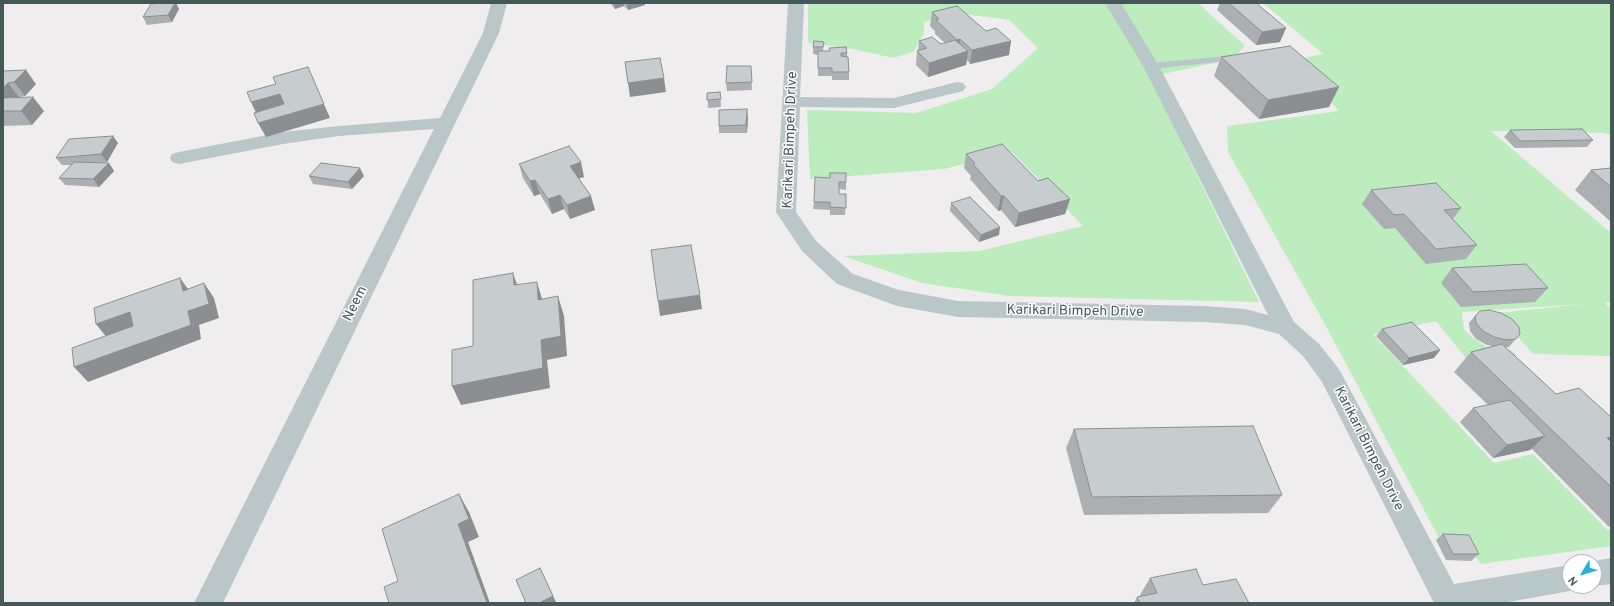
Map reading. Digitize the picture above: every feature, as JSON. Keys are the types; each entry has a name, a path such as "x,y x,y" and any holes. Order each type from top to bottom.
{"street":[{"name":"Neem","path":"208,603 491,33 499,3"},
{"name":"Karikari Bimpeh Drive","path":"796,3 786,212 809,246 845,279 897,298 958,309 1204,314 1245,317 1286,328 1311,350 1331,376 1448,601"},
{"path":"1113,3 1151,66 1286,328"},
{"path":"792,102 894,103 957,87"},
{"path":"179,158 297,136 339,131 446,123"},
{"path":"1448,601 1562,580"}],"lane":[{"path":"1151,66 1244,58"}],"green space":[{"path":"808,3 1198,3 1245,46 1233,59 1149,77 1259,302 1009,296 922,283 843,256 979,251 1083,226 1012,152 944,169 810,179 807,110 916,113 992,89 1038,48 1009,20 957,13 924,22 924,34 913,52 893,58 853,49 808,43"},
{"path":"1263,3 1611,3 1611,135 1603,133 1491,131 1611,233 1611,302 1605,303 1611,309 1611,356 1533,354 1497,313 1584,304 1462,312 1464,329 1473,338 1487,347 1513,351 1517,356 1470,363 1436,321 1373,334 1494,463 1533,454 1607,530 1611,529 1611,546 1481,564 1463,539 1439,538 1323,321 1228,152 1227,126 1339,111 1293,60 1323,54"}],"building":[{"path":"175,3 168,15 143,17 151,4"},
{"path":"1229,3 1256,3 1286,28 1262,32"},
{"path":"957,6 986,31 996,28 1011,41 972,50 960,39 957,40 936,20 939,19 932,12"},
{"path":"932,37 941,44 955,40 968,51 929,63 917,51 927,48 919,41"},
{"path":"814,41 824,42 823,47 813,47"},
{"path":"1290,46 1339,87 1268,100 1221,57"},
{"path":"846,47 847,53 841,53 841,56 848,57 849,72 832,72 832,68 818,68 818,51 830,51 829,48"},
{"path":"660,58 664,78 628,83 625,62"},
{"path":"727,66 751,66 752,82 726,83"},
{"path":"308,67 324,104 258,123 254,113 284,104 280,94 251,102 247,92 276,84 273,77"},
{"path":"26,70 14,82 8,83 3,88 3,71"},
{"path":"720,92 721,99 707,100 707,93"},
{"path":"33,97 21,111 3,111 3,98"},
{"path":"747,109 746,125 719,126 719,110"},
{"path":"1582,129 1593,140 1520,141 1510,130"},
{"path":"113,136 101,154 56,158 69,139"},
{"path":"1002,144 1038,181 1048,178 1070,199 1019,213 1004,196 1001,196 966,154"},
{"path":"569,146 581,162 570,166 591,196 567,205 560,195 548,199 535,180 530,181 519,164"},
{"path":"74,162 109,163 93,179 59,178"},
{"path":"321,163 360,168 348,182 309,176"},
{"path":"1611,168 1611,187 1591,170"},
{"path":"830,173 846,173 846,182 839,182 839,194 846,194 846,208 830,207 830,202 814,202 815,177 830,178"},
{"path":"1436,183 1461,208 1444,210 1477,245 1436,249 1404,214 1394,215 1371,190"},
{"path":"970,197 1000,227 981,235 951,203"},
{"path":"691,245 700,295 658,301 651,250"},
{"path":"1526,264 1548,288 1473,292 1452,268"},
{"path":"513,273 514,285 537,282 538,300 558,296 561,336 541,340 543,368 452,386 452,350 473,346 473,280"},
{"path":"180,278 183,291 204,283 209,304 188,311 191,325 74,367 72,348 133,326 130,312 96,324 94,308"},
{"path":"1489,310 1501,313 1512,319 1519,327 1520,334 1516,339 1506,340 1494,337 1483,331 1476,323 1475,316 1480,311"},
{"path":"1412,322 1440,350 1409,358 1382,329"},
{"path":"1502,344 1556,394 1579,388 1611,417 1611,437 1607,438 1611,442 1611,487 1471,352"},
{"path":"1510,400 1545,436 1507,445 1473,408"},
{"path":"1253,426 1282,495 1092,497 1074,429"},
{"path":"459,494 469,519 458,524 487,603 389,603 384,587 398,581 382,529"},
{"path":"1443,534 1469,535 1479,554 1453,554"},
{"path":"540,568 553,596 539,603 526,603 516,580"},
{"path":"1196,569 1203,585 1236,579 1249,603 1140,603 1137,597 1157,593 1150,578"}]}
